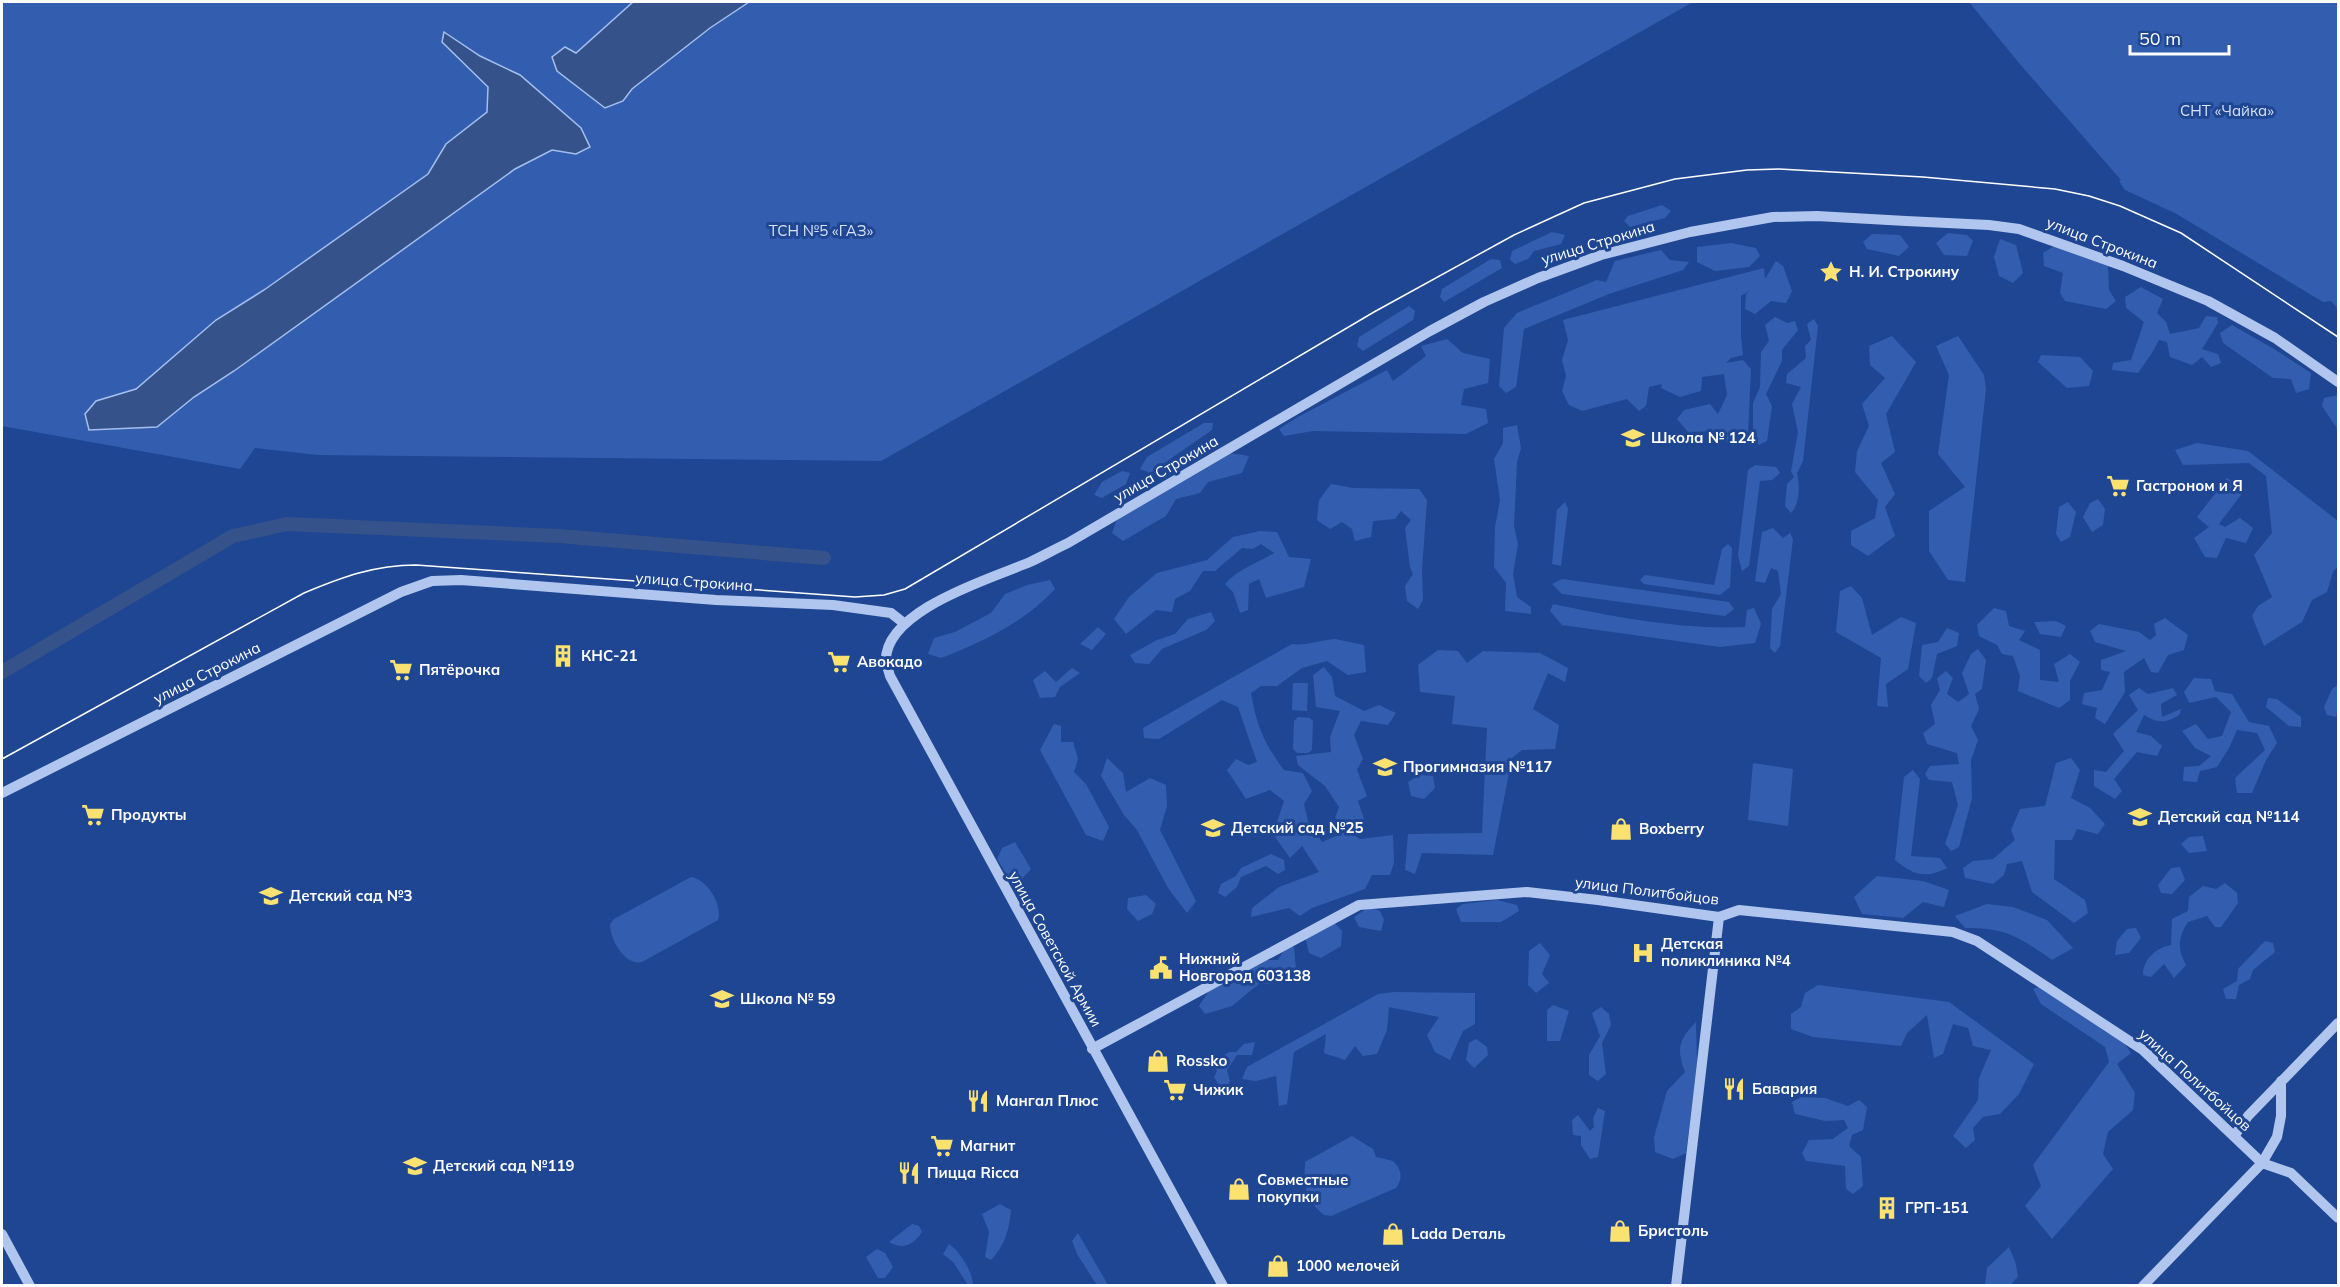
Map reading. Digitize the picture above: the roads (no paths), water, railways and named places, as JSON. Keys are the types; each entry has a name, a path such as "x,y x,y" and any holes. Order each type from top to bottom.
{"street":[{"name":"улица Строкина","path":"2,793 333,625 401,592 432,581 461,580 716,600 833,605 891,613 905,624 942,598 966,586 1031,561 1068,543 1484,302 1538,278 1601,255 1690,232 1773,217 1817,216 1989,225 2041,236 2208,301 2275,338 2338,382"},
{"name":"улица Советской Армии","path":"905,624 896,634 888,652 886,663 890,676 1223,1286"},
{"name":"улица Политбойцов","path":"1092,1049 1359,905 1527,892 1719,916 1739,910 1953,932 1977,941 2143,1050 2262,1162 2291,1173 2338,1218"},
{"path":"1676,1286 1719,916"},
{"path":"2235,1135 2248,1116 2338,1023"},
{"path":"2143,1286 2262,1162 2277,1137 2281,1116 2281,1081"},
{"path":"2,1234 30,1286"}],"waterway":[{"path":"2,672 233,536 287,524 559,536 824,558"}],"tram line":[{"path":"2,759 304,593 345,577 387,567 416,565 855,597 884,595 905,589 1374,312 1514,235 1584,203 1675,179 1747,170 1779,169 1923,177 2055,189 2089,196 2120,206 2181,233 2338,337"}],"place":[{"name":"Н. И. Строкину","path":"1831,272"},
{"name":"Школа № 124","path":"1633,438"},
{"name":"Гастроном и Я","path":"2118,486"},
{"name":"КНС-21","path":"563,656"},
{"name":"Авокадо","path":"839,662"},
{"name":"Пятёрочка","path":"401,670"},
{"name":"Прогимназия №117","path":"1385,767"},
{"name":"Продукты","path":"93,815"},
{"name":"Детский сад №114","path":"2140,817"},
{"name":"Детский сад №25","path":"1213,828"},
{"name":"Boxberry","path":"1621,829"},
{"name":"Детский сад №3","path":"271,896"},
{"name":"Детская поликлиника №4","path":"1643,953"},
{"name":"Нижний Новгород 603138","path":"1161,968"},
{"name":"Школа № 59","path":"722,999"},
{"name":"Rossko","path":"1158,1061"},
{"name":"Бавария","path":"1734,1089"},
{"name":"Чижик","path":"1175,1090"},
{"name":"Мангал Плюс","path":"978,1101"},
{"name":"Магнит","path":"942,1146"},
{"name":"Детский сад №119","path":"415,1166"},
{"name":"Пицца Ricca","path":"909,1173"},
{"name":"Совместные покупки","path":"1239,1189"},
{"name":"ГРП-151","path":"1887,1208"},
{"name":"Бристоль","path":"1620,1231"},
{"name":"Lada Dеталь","path":"1393,1234"},
{"name":"1000 мелочей","path":"1278,1266"}],"park label":[{"name":"СНТ «Чайка»","path":"2227,111"},
{"name":"ТСН №5 «ГАЗ»","path":"821,231"}]}
